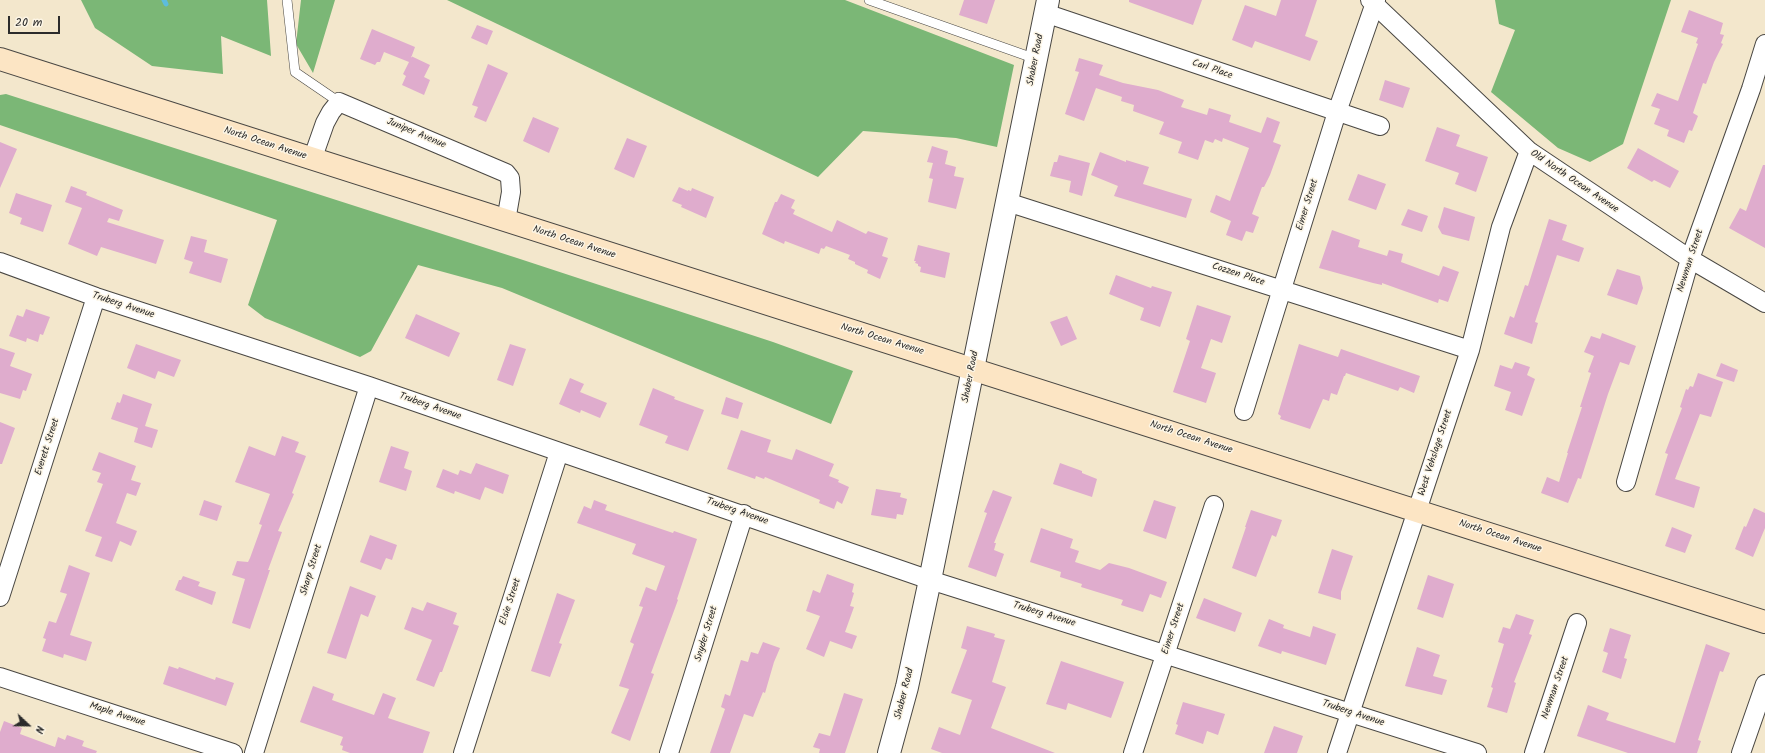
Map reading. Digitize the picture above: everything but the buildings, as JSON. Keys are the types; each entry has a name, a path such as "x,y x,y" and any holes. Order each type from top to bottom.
{"main road":[{"name":"North Ocean Avenue","path":"0,59 312,160 1417,510 1765,622"}],"street":[{"name":"Eimer Street","path":"1244,411 1373,1"},
{"name":"Old North Ocean Avenue","path":"1373,1 1529,151 1690,259 1765,303"},
{"name":"Shaber Road","path":"889,753 907,687 930,580 1046,6"},
{"name":"Carl Place","path":"1046,6 1337,112 1380,126"},
{"name":"Newman Street","path":"1626,482 1690,259 1758,92 1765,44"},
{"path":"312,160 325,124 331,112 339,102"},
{"name":"Juniper Avenue","path":"339,102 500,170 506,174 510,178 511,192 506,221"},
{"name":"West Vehslage Street","path":"1337,753 1470,350 1502,227 1529,151"},
{"name":"Cozzen Place","path":"1007,202 1470,350"},
{"name":"Truberg Avenue","path":"0,262 96,297 370,386 559,452 744,514 930,580 1477,753"},
{"name":"Everett Street","path":"0,597 96,297"},
{"name":"Sharp Street","path":"254,753 370,386"},
{"name":"Elsie Street","path":"463,753 559,452"},
{"name":"Eimer Street","path":"1133,753 1214,505"},
{"name":"Snyder Street","path":"669,753 744,514"},
{"name":"Newman Street","path":"1534,753 1577,623"},
{"name":"Maple Avenue","path":"0,677 233,753"},
{"path":"1741,753 1765,684"}],"lane":[{"path":"288,0 295,72 339,102"},
{"path":"869,0 1036,59"}],"green space":[{"path":"81,0 267,0 271,56 221,36 223,74 152,66 95,28"},
{"path":"301,0 335,0 313,73 296,44"},
{"path":"447,0 845,0 1014,65 997,147 956,138 863,131 818,177"},
{"path":"1495,0 1671,0 1623,144 1590,162 1558,148 1491,92 1515,30 1499,24"},
{"path":"6,94 517,258 773,342 853,371 831,424 502,288 418,265 371,351 360,357 265,318 248,305 277,220 0,125 0,95"}],"waterway":[{"path":"164,0 166,4"}]}
